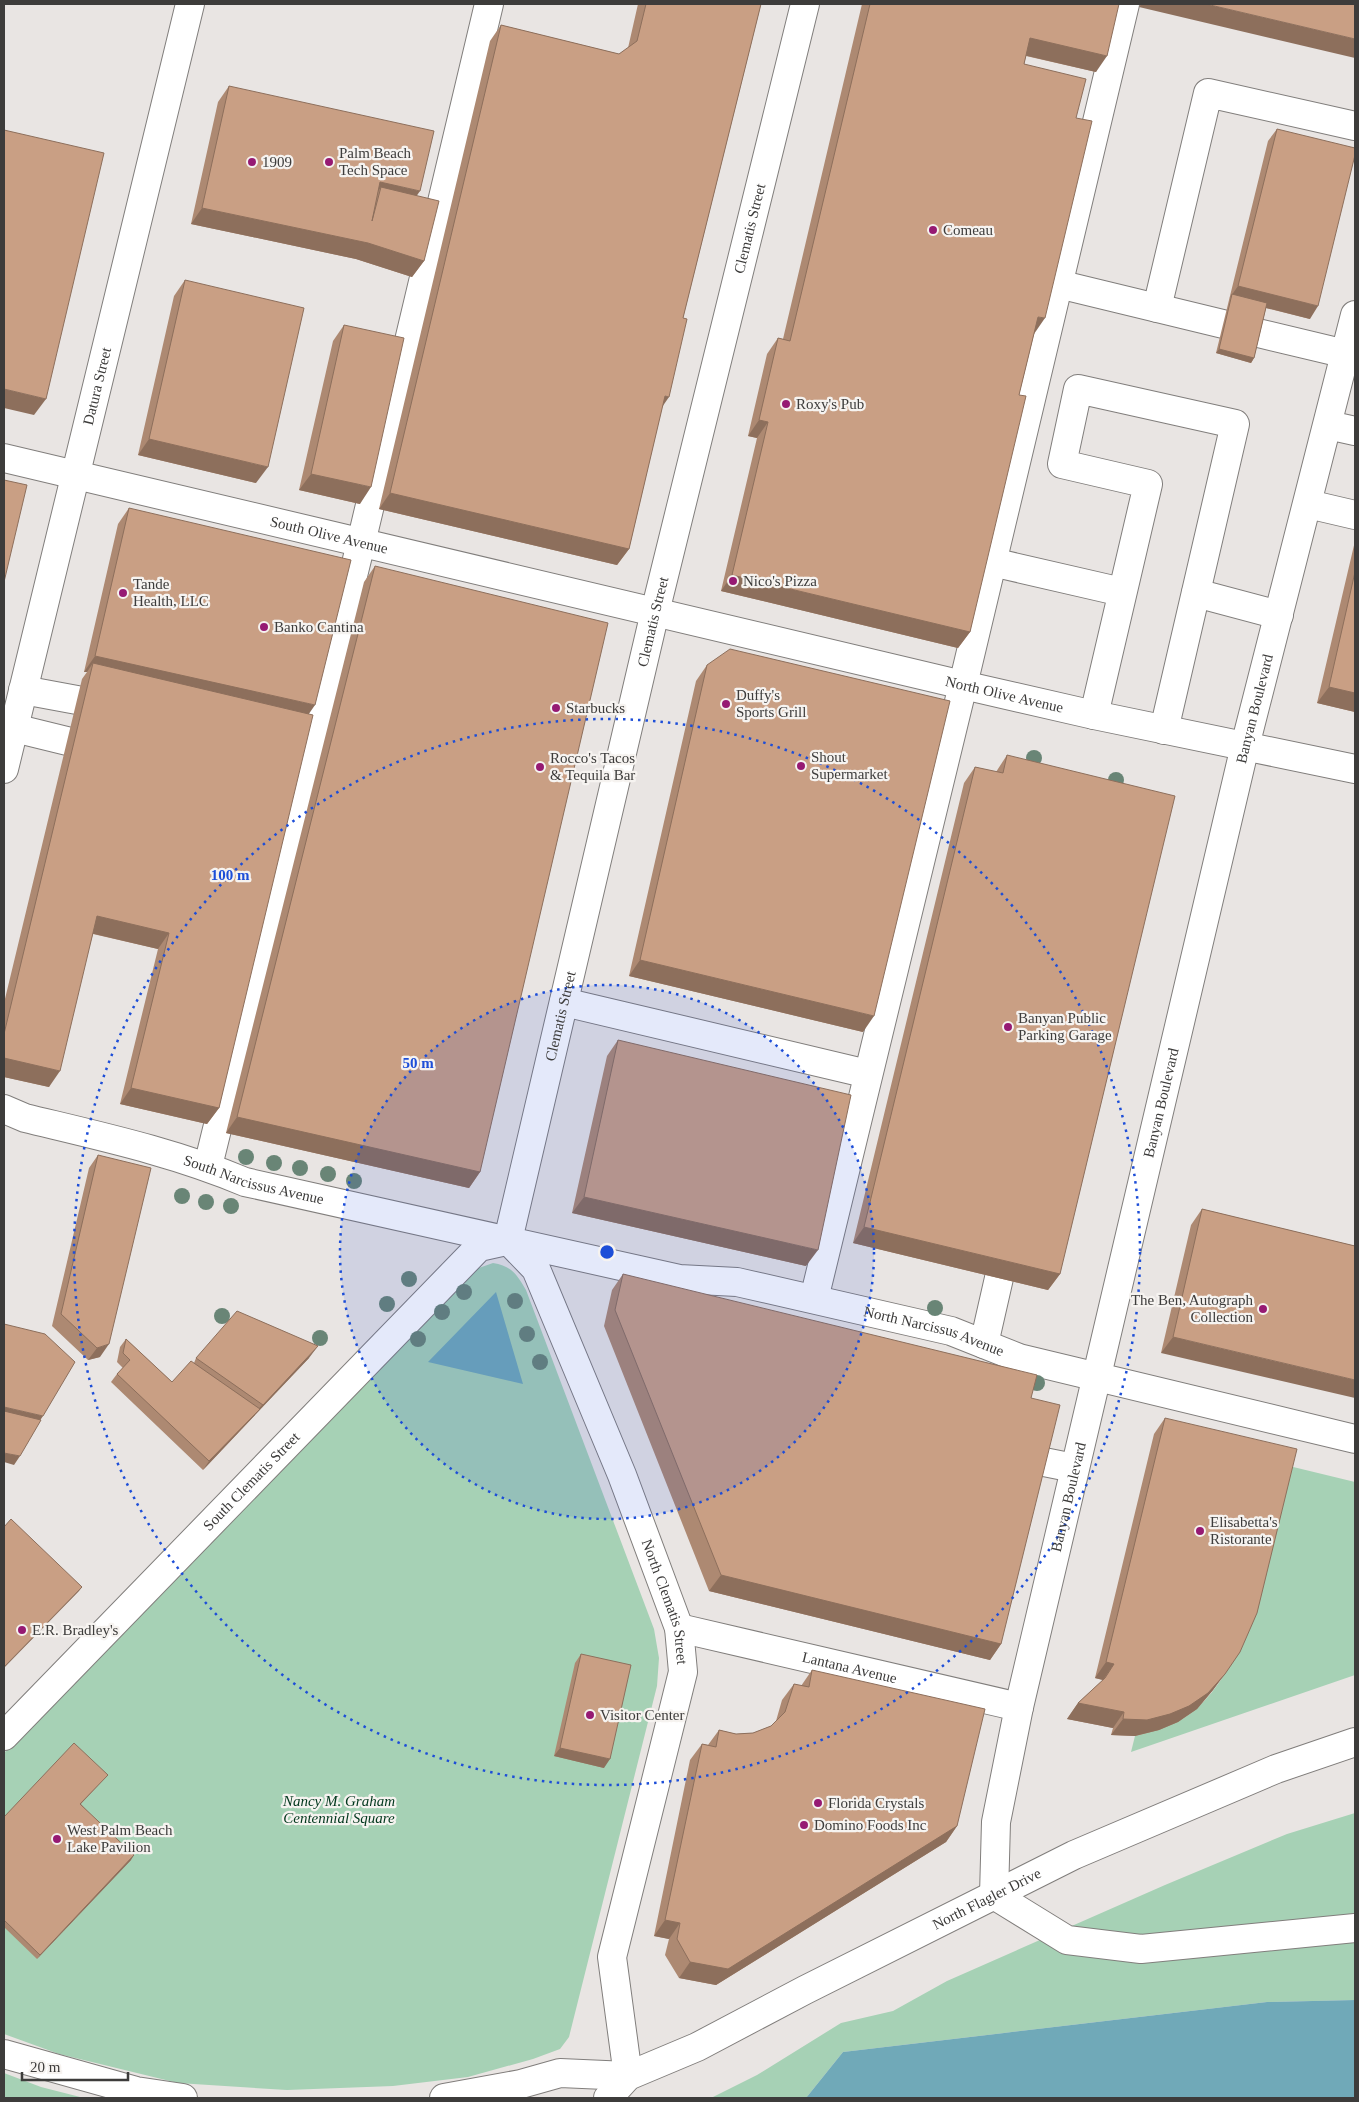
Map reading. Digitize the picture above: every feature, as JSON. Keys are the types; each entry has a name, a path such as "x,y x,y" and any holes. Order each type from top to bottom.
{"street":[{"name":"Datura Street","path":"4,770 190,4"},
{"path":"208,1166 361,543 489,4"},
{"name":"Clematis Street","path":"508,1240 655,612 805,4"},
{"path":"814,1300 963,686 1125,4"},
{"path":"1157,308 1208,93 1355,126"},
{"path":"1058,284 1223,324"},
{"name":"Banyan Boulevard","path":"994,1895 996,1822 1019,1707 1245,746 1355,315"},
{"path":"1258,333 1346,354"},
{"path":"1094,716 1148,484 1062,464 1078,389 1235,424 1164,730"},
{"path":"1328,425 1355,431"},
{"name":"South Olive Avenue","path":"4,458 655,612"},
{"path":"1308,504 1355,515"},
{"path":"992,562 1122,592"},
{"path":"1196,593 1279,615"},
{"name":"North Olive Avenue","path":"655,612 1094,716 1355,769"},
{"path":"23,690 77,700"},
{"path":"14,728 67,741"},
{"path":"564,1002 868,1074"},
{"name":"South Narcissus Avenue","path":"4,1109 25,1118 166,1153 208,1166 245,1182 508,1240"},
{"name":"North Narcissus Avenue","path":"508,1240 679,1280 737,1282 951,1331 1019,1358 1355,1439"},
{"name":"North Clematis Street","path":"508,1240 536,1269 622,1475 679,1628 683,1672 612,1957 628,2076"},
{"name":"South Clematis Street","path":"4,1736 479,1247 508,1240"},
{"path":"984,1344 1000,1278"},
{"path":"1039,1461 1074,1468"},
{"name":"Lantana Avenue","path":"679,1628 1019,1707"},
{"name":"North Flagler Drive","path":"444,2098 521,2084 560,2074 628,2076 697,2047 805,1990 1074,1854 1267,1773 1355,1742"},
{"path":"994,1895 1067,1940 1141,1948 1355,1928"},
{"path":"4,2054 136,2091 183,2098"},
{"name":"North Flagler Drive","path":"608,2098 628,2076"}],"green space":[{"name":"Nancy M. Graham Centennial Square","path":"493,1263 505,1266 513,1272 526,1290 654,1629 659,1658 657,1686 569,2037 560,2049 533,2059 468,2077 393,2086 287,2090 178,2083 59,2054 4,2034 4,1753 476,1269"},
{"path":"1285,1465 1355,1482 1355,1675 1131,1752 1135,1736 1176,1722 1197,1708 1211,1693 1233,1659 1253,1601"},
{"path":"1355,1813 1355,2000 1267,2002 843,2052 806,2098 711,2098 757,2075 841,2023 893,2011 947,1981 1165,1885 1287,1834"},
{"path":"4,2073 41,2087 84,2098 4,2098"}],"water":[{"path":"496,1292 523,1384 428,1362"},
{"path":"1355,2000 1355,2098 806,2098 843,2052 1267,2002"}],"building":[{"path":"646,4 761,4 683,318 687,319 669,397 665,396 629,549 390,493 501,25 619,54 637,41"},
{"path":"870,4 1119,4 1107,56 1030,38 1024,64 1086,79 1076,118 1092,121 1045,318 1038,317 1019,395 1026,396 970,632 732,575 768,422 759,420 778,338 790,341"},
{"path":"1206,4 1355,4 1355,39"},
{"path":"229,86 434,131 420,191 380,182 372,221 381,187 439,201 424,261 368,243 202,208"},
{"path":"1277,129 1355,148 1355,155 1318,306 1238,286"},
{"path":"4,130 104,153 46,399 4,389"},
{"path":"185,280 304,308 268,467 149,439"},
{"path":"1232,294 1267,303 1254,358 1219,349"},
{"path":"344,325 404,338 371,487 311,474"},
{"path":"4,480 27,485 4,582"},
{"path":"129,508 351,560 315,705 95,656"},
{"path":"375,566 608,623 480,1172 237,1117"},
{"path":"1355,572 1355,693 1329,687"},
{"path":"730,649 950,701 874,1016 640,960 707,665"},
{"path":"93,663 313,715 219,1108 131,1088 169,933 97,916 60,1071 4,1058 4,1034"},
{"name":"Banyan Public Parking Garage","path":"1007,755 1175,796 1060,1274 864,1227 975,767 1003,773"},
{"path":"618,1040 851,1095 818,1250 584,1197"},
{"path":"98,1155 151,1168 109,1344 97,1348 61,1314"},
{"name":"The Ben, Autograph Collection","path":"1202,1209 1355,1246 1355,1380 1173,1337"},
{"path":"623,1274 1037,1375 1031,1398 1060,1405 1001,1644 721,1575 615,1310"},
{"path":"237,1311 318,1346 263,1405 196,1358"},
{"path":"4,1324 45,1334 75,1362 43,1416 4,1407"},
{"path":"126,1339 172,1382 191,1361 260,1409 209,1461 117,1374 130,1360 123,1353"},
{"path":"4,1411 41,1420 20,1456 4,1453"},
{"name":"Elisabetta's Ristorante","path":"1165,1418 1297,1449 1257,1613 1240,1652 1225,1674 1208,1693 1189,1706 1170,1714 1147,1720 1123,1719 1124,1712 1078,1703 1105,1678 1114,1664 1106,1662"},
{"name":"E.R. Bradley's","path":"11,1519 82,1587 4,1667 4,1527"},
{"name":"Visitor Center","path":"581,1654 631,1665 610,1759 560,1748"},
{"name":"Florida Crystals","path":"812,1670 985,1709 957,1826 728,1969 690,1962 677,1939 680,1923 665,1920 702,1744 716,1747 719,1730 736,1734 753,1733 771,1726 785,1712 794,1684 809,1687"},
{"name":"West Palm Beach Lake Pavilion","path":"74,1743 108,1775 80,1804 134,1855 40,1955 4,1920 4,1817"}],"place":[{"name":"1909","path":"252,162"},
{"name":"Palm Beach Tech Space","path":"329,162"},
{"name":"Comeau","path":"933,230"},
{"name":"Roxy's Pub","path":"786,404"},
{"name":"Nico's Pizza","path":"733,581"},
{"name":"Tande Health, LLC","path":"123,593"},
{"name":"Banko Cantina","path":"264,627"},
{"name":"Duffy's Sports Grill","path":"726,704"},
{"name":"Starbucks","path":"556,708"},
{"name":"Shout Supermarket","path":"801,766"},
{"name":"Rocco's Tacos & Tequila Bar","path":"540,767"},
{"name":"Banyan Public Parking Garage","path":"1008,1027"},
{"name":"The Ben, Autograph Collection","path":"1263,1309"},
{"name":"Elisabetta's Ristorante","path":"1200,1531"},
{"name":"E.R. Bradley's","path":"22,1630"},
{"name":"Visitor Center","path":"590,1715"},
{"name":"Florida Crystals","path":"818,1803"},
{"name":"Domino Foods Inc","path":"804,1825"},
{"name":"West Palm Beach Lake Pavilion","path":"57,1839"}]}
